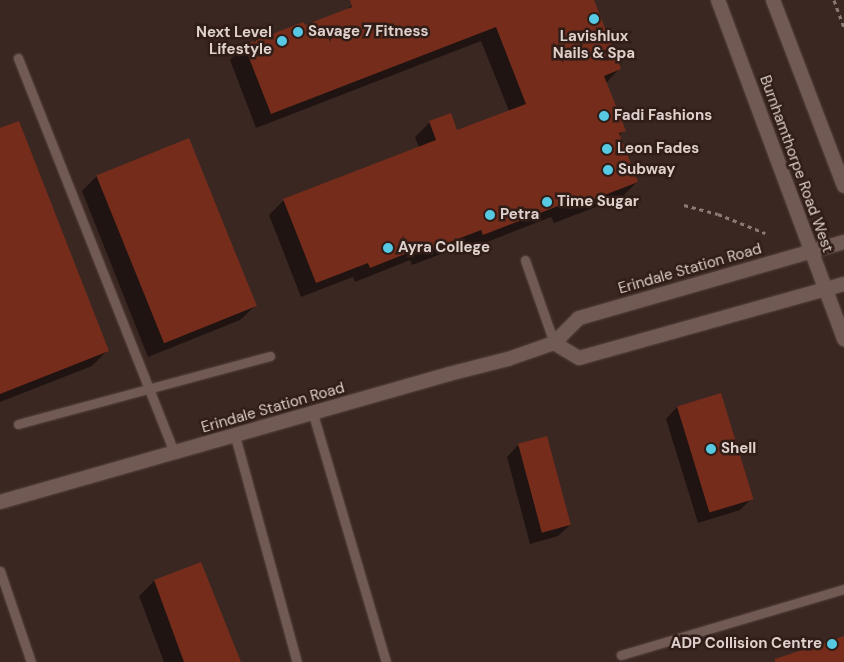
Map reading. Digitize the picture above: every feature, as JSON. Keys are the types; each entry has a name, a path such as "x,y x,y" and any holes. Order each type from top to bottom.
{"street":[{"name":"Burnhamthorpe Road West","path":"718,0 844,339"},
{"path":"773,0 844,186"},
{"name":"Erindale Station Road","path":"0,502 449,374 508,359 554,343 579,318 844,242"},
{"path":"554,343 579,358 844,284"}],"lane":[{"path":"18,58 150,388 174,453"},
{"path":"525,260 554,343"},
{"path":"18,424 270,356"},
{"path":"312,414 386,662"},
{"path":"235,436 297,662"},
{"path":"0,571 31,662"},
{"path":"621,654 844,589"}],"path":[{"path":"834,0 844,28"},
{"path":"684,205 718,214 765,233"}],"building":[{"path":"350,0 594,0 621,69 604,76 626,131 619,133 638,182 569,209 566,203 483,235 481,230 427,251 425,246 370,268 368,263 316,283 283,199 436,140 429,121 451,113 457,130 526,104 496,27 271,114 244,45 303,22 305,25 352,7"},
{"path":"19,121 109,351 0,394 0,128"},
{"path":"189,138 257,306 164,343 96,175"},
{"path":"721,393 753,499 709,513 677,406"},
{"path":"547,436 571,525 542,533 518,444"},
{"path":"201,562 241,662 184,662 154,580"},
{"name":"ADP Collision Centre","path":"844,636 844,662 775,662 775,659"}],"place":[{"name":"Lavishlux Nails & Spa","path":"594,19"},
{"name":"Savage 7 Fitness","path":"298,32"},
{"name":"Next Level Lifestyle","path":"282,41"},
{"name":"Fadi Fashions","path":"604,116"},
{"name":"Leon Fades","path":"607,149"},
{"name":"Subway","path":"608,170"},
{"name":"Time Sugar","path":"547,202"},
{"name":"Petra","path":"490,215"},
{"name":"Ayra College","path":"388,248"},
{"name":"Shell","path":"711,449"},
{"name":"ADP Collision Centre","path":"832,644"}]}
